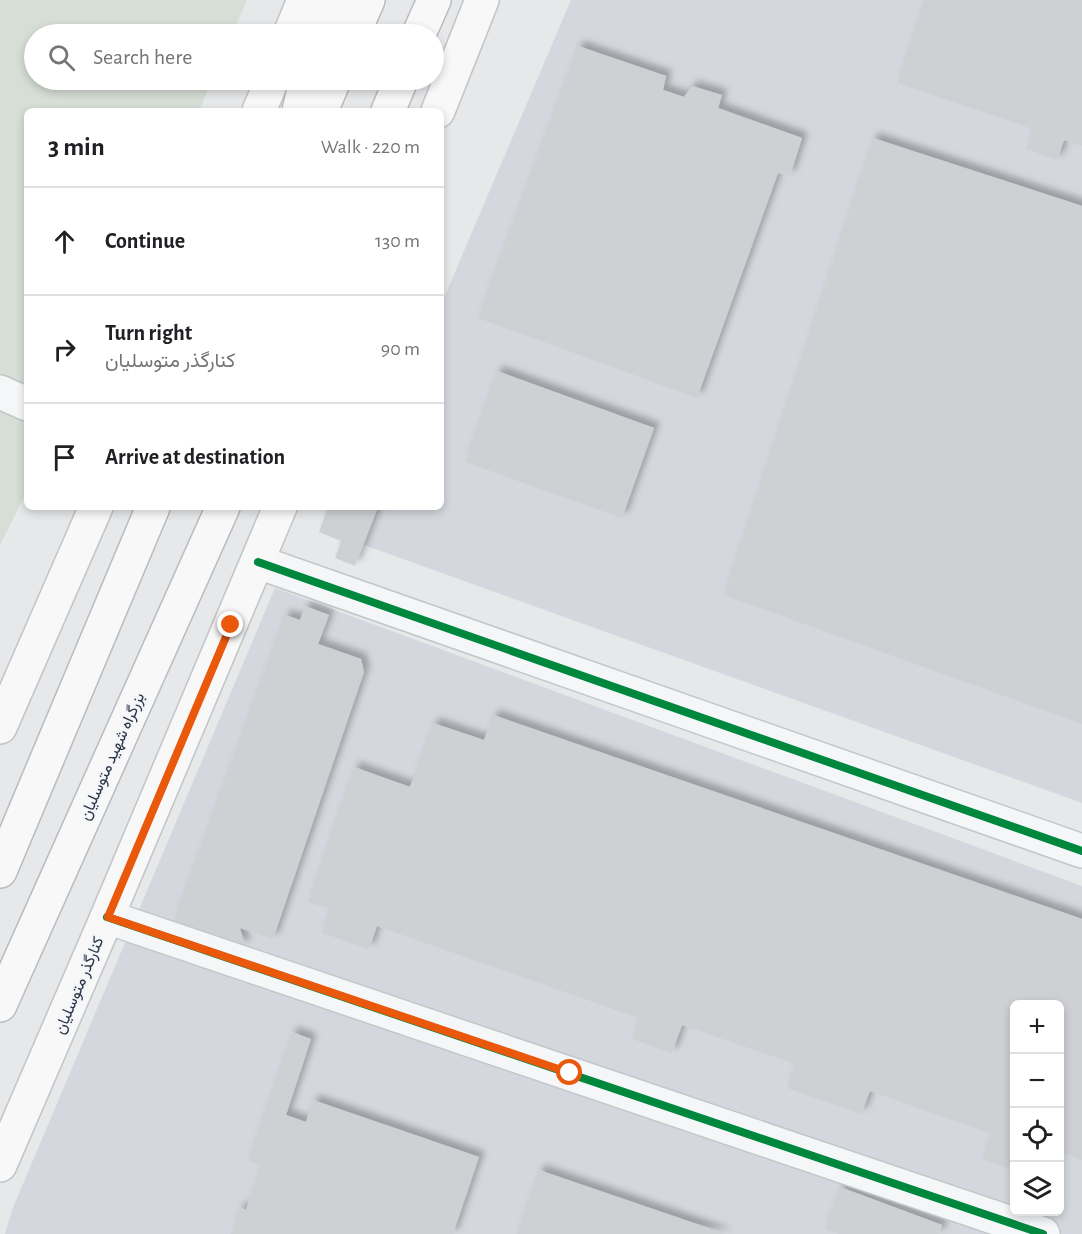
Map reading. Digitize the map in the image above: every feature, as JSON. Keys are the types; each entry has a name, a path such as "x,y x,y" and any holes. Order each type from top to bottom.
{"main road":[{"path":"294,24 304,0"},
{"path":"327,24 336,0"},
{"path":"357,24 368,0"},
{"path":"423,24 434,0"},
{"path":"439,108 482,0"},
{"path":"261,108 268,90"},
{"path":"300,108 304,90"},
{"path":"322,108 330,90"},
{"path":"389,108 396,90"},
{"path":"0,728 95,510"},
{"path":"0,871 152,510"},
{"name":"بزرگراه شهید متوسلیان","path":"0,1005 222,510"},
{"name":"کنارگذر متوسلیان","path":"0,1165 108,917 279,510"}],"street":[{"path":"0,392 24,403"},
{"path":"258,562 1082,850"},
{"path":"108,917 1043,1234"}],"shaded area":[{"path":"0,0 247,0 236,24 24,24 24,90 208,90 200,108 24,108 24,497 0,545"},
{"path":"571,0 1082,0 1082,803 342,537 354,510 444,510 444,298"},
{"path":"275,588 1082,886 1082,1234 5,1234 12,1210"}],"building":[{"path":"925,0 1082,0 1082,146 1064,140 1057,160 1026,149 1033,129 897,83"},
{"path":"578,46 666,76 663,90 684,97 692,86 722,95 718,108 802,138 790,176 778,173 697,398 478,318"},
{"path":"873,138 1082,206 1082,724 724,595"},
{"path":"497,371 654,428 622,518 465,462"},
{"path":"327,510 377,510 355,566 335,558 341,541 319,532"},
{"path":"305,606 329,615 318,644 361,659 364,672 273,939 240,928 245,947 174,921 285,615 300,620"},
{"path":"493,715 1082,919 1082,1160 1064,1153 1064,1000 1010,1000 1010,1159 1007,1168 982,1159 992,1134 870,1091 861,1114 787,1088 795,1064 682,1025 672,1053 632,1039 639,1018 377,926 369,949 322,933 330,909 308,902 354,767 410,787 433,723 484,740"},
{"path":"292,1032 311,1039 286,1115 306,1122 313,1100 479,1157 453,1234 231,1234 240,1207 246,1210 261,1165 248,1161"},
{"path":"539,1170 726,1234 517,1234"},
{"path":"840,1187 942,1225 939,1234 839,1234 825,1229"}],"cycle path":[{"path":"258,562 1082,851"},
{"path":"107,917 1043,1234"}],"route":[{"path":"231,625 108,917 570,1073"}]}
